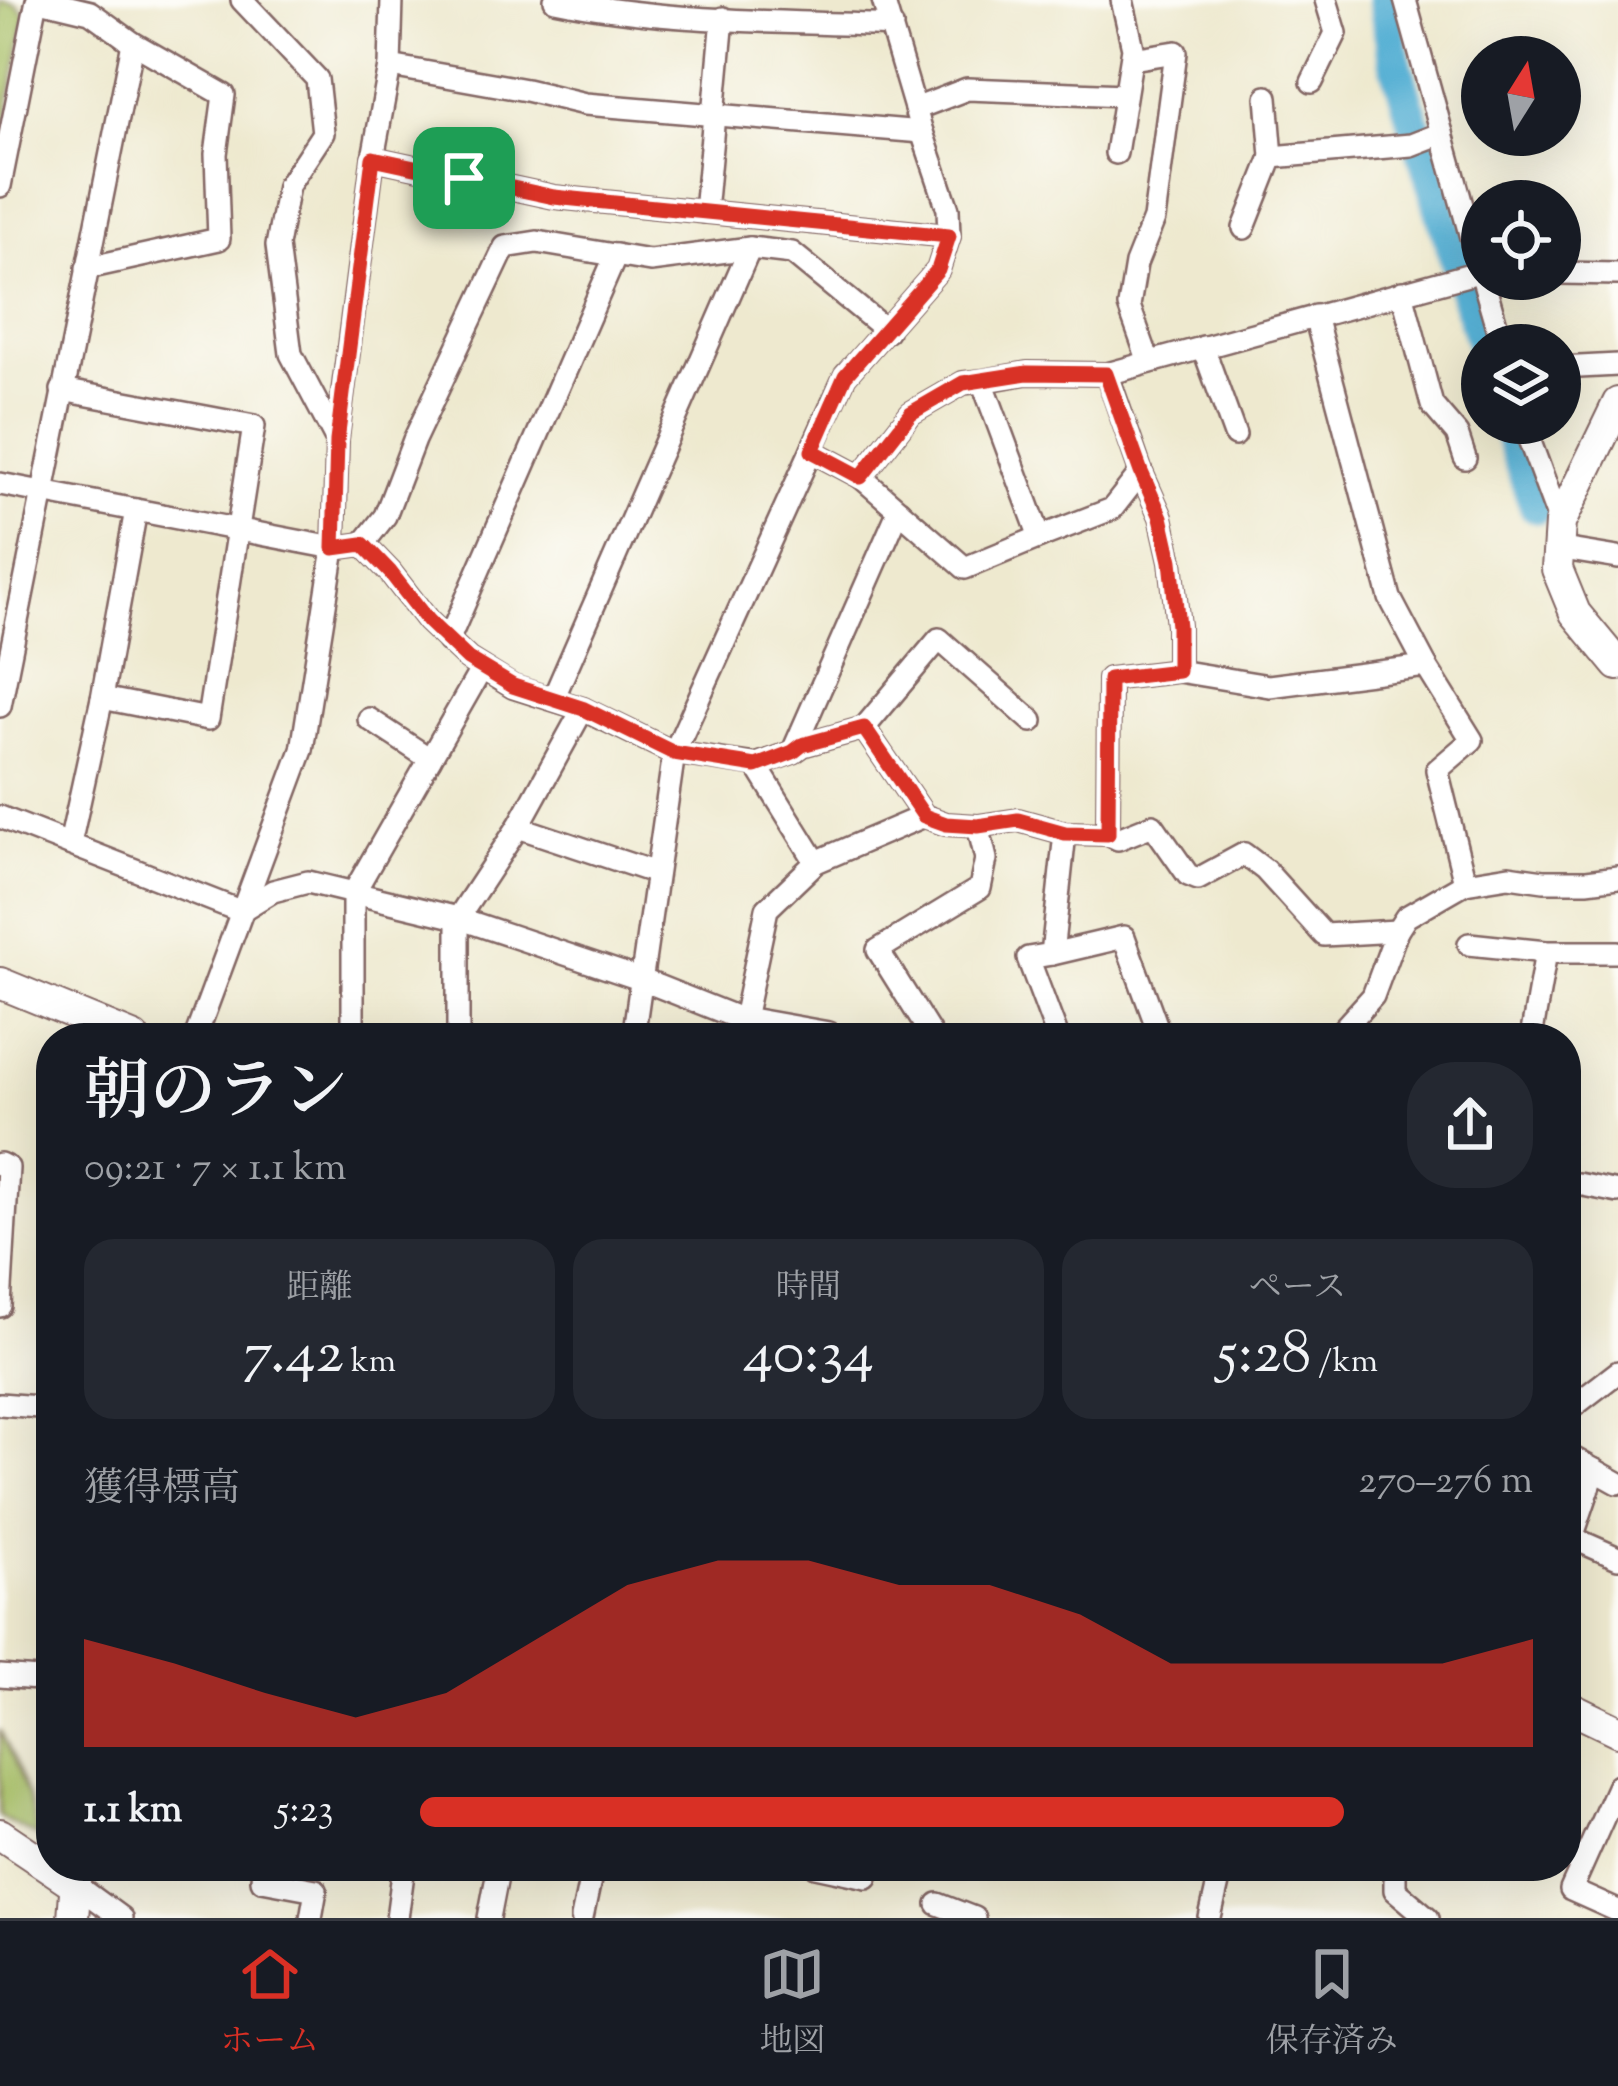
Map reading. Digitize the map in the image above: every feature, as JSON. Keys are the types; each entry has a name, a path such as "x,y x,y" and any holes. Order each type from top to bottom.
{"street":[{"path":"0,186 39,0 90,12 133,43 224,95 216,154 219,239 87,268"},
{"path":"242,0 317,79 323,134 288,186 277,246 291,354 337,441"},
{"path":"200,1023 302,750 334,548 337,441 373,158 391,66 392,0"},
{"path":"555,0 591,8 635,6 723,18 892,26"},
{"path":"635,1023 674,753 845,376 938,270 949,236 948,209 883,0"},
{"path":"1117,153 1133,48 1123,0"},
{"path":"1312,82 1336,33 1326,0"},
{"path":"1405,0 1461,223"},
{"path":"705,212 723,18"},
{"path":"0,706 133,43"},
{"path":"1132,58 1176,52 1154,219 1136,264 1129,306 1149,362"},
{"path":"391,66 585,104 922,132"},
{"path":"915,109 967,89 1125,95"},
{"path":"1244,229 1272,158 1267,97"},
{"path":"1272,158 1411,145 1437,134"},
{"path":"373,158 554,197 949,236"},
{"path":"0,484 334,548 363,544 385,516 414,440 505,247 537,242 650,261 750,248 792,253 887,331"},
{"path":"553,699 750,248"},
{"path":"448,640 616,255"},
{"path":"1581,273 1618,274"},
{"path":"861,477 911,413 963,383 1027,373 1106,374 1461,278"},
{"path":"1402,292 1432,405 1457,434 1465,458"},
{"path":"1315,316 1390,598 1472,740 1437,770 1466,883"},
{"path":"1203,347 1235,435"},
{"path":"1581,367 1618,365"},
{"path":"1106,374 1161,517 1171,561 1178,671"},
{"path":"982,381 1040,537"},
{"path":"62,390 254,426 208,719 102,698"},
{"path":"1558,536 1618,403"},
{"path":"1530,444 1558,536 1557,569 1576,614 1618,665"},
{"path":"812,451 861,477 965,568 1112,509 1141,472"},
{"path":"70,844 136,510"},
{"path":"793,752 899,510"},
{"path":"1558,536 1618,558"},
{"path":"363,544 428,621 482,668 513,686 584,709 674,753 756,766 802,745 864,728 938,639 1032,721"},
{"path":"1108,834 1109,679 1178,671 1269,686 1426,666"},
{"path":"353,1023 353,894 482,668"},
{"path":"458,1023 458,918 518,827 584,709"},
{"path":"369,719 430,759"},
{"path":"864,728 924,816 946,824 978,826 1018,820 1065,833 1108,834 1118,839 1153,825 1188,875 1198,879 1244,854 1265,870 1324,935 1397,931"},
{"path":"756,766 816,862"},
{"path":"743,1023 767,909 816,862 924,816"},
{"path":"0,817 240,911"},
{"path":"924,1023 878,950 980,888 986,859 978,826"},
{"path":"518,827 656,874"},
{"path":"1052,954 1065,833"},
{"path":"1349,1023 1373,996 1406,917 1466,883 1509,876 1587,881 1618,877"},
{"path":"240,911 272,891 308,882 458,918 640,979 732,1023"},
{"path":"1052,1023 1028,958 1124,937 1155,1023"},
{"path":"1469,944 1546,952 1618,952"},
{"path":"1534,1023 1546,952"},
{"path":"0,983 97,1023"},
{"path":"0,1164 8,1168 0,1306"},
{"path":"1581,1185 1618,1192"},
{"path":"1581,1400 1618,1372"},
{"path":"0,1404 36,1407"},
{"path":"1581,1462 1618,1483"},
{"path":"1581,1506 1595,1470"},
{"path":"1581,1541 1618,1558"},
{"path":"0,1676 36,1679"},
{"path":"1581,1713 1618,1731"},
{"path":"1581,1868 1618,1785"},
{"path":"0,1834 36,1863"},
{"path":"267,1881 316,1890 311,1918"},
{"path":"398,1918 402,1881"},
{"path":"489,1918 496,1881"},
{"path":"582,1918 590,1881"},
{"path":"1210,1918 1219,1881"},
{"path":"1394,1881 1394,1890 1428,1918"},
{"path":"1575,1881 1571,1890 1618,1911"},
{"path":"75,1895 121,1918"},
{"path":"938,1904 974,1918"}],"green space":[{"path":"0,1 16,4 26,14 0,150"},
{"path":"0,1730 23,1782 36,1836 0,1817"}],"waterway":[{"path":"1384,0 1395,61 1476,324"},
{"path":"1514,444 1536,507"}],"route":[{"path":"373,158 464,178 554,197 949,236 938,270 845,376 812,451 861,477 911,413 963,383 1027,373 1106,374 1161,517 1178,626 1178,671 1109,679 1108,834 1065,833 1018,820 978,826 946,824 924,816 864,728 802,745 756,766 674,753 584,709 513,686 482,668 428,621 363,544 334,548 337,441 373,158"}]}
